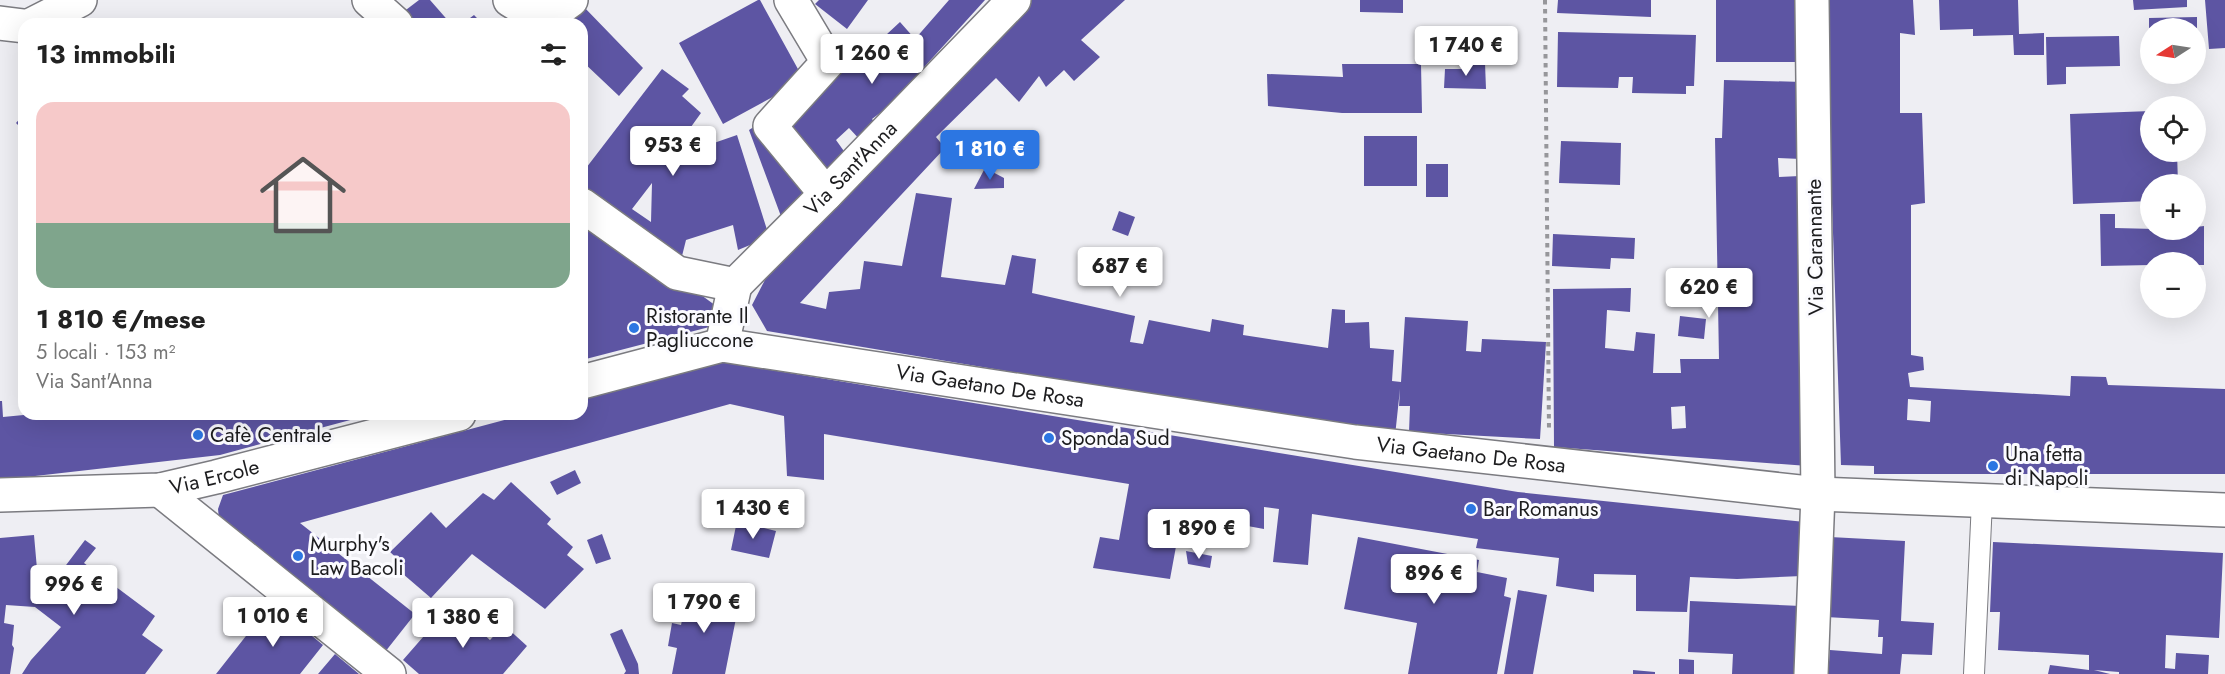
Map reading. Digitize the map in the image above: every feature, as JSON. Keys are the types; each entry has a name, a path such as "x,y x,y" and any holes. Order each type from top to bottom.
{"street":[{"path":"45,18 80,0"},
{"path":"369,0 389,18"},
{"path":"510,0 538,18"},
{"path":"547,18 571,0"},
{"path":"791,0 828,62 770,126 826,194"},
{"name":"Via Sant'Anna","path":"735,285 1014,0"},
{"name":"Via Carannante","path":"1811,674 1818,494 1812,0"},
{"path":"0,23 18,25"},
{"path":"588,209 677,273 735,285 722,345 588,380"},
{"name":"Via Gaetano De Rosa","path":"722,345 1355,442 1818,494 2225,510"},
{"name":"Via Ercole","path":"0,495 159,490 436,420"},
{"path":"159,490 389,674"}],"lane":[{"path":"1974,674 1982,501"}],"path":[{"path":"1545,0 1549,464"}],"building":[{"path":"419,0 430,0 446,18 400,18 398,16"},
{"path":"758,0 804,80 723,124 679,43"},
{"path":"819,0 868,0 847,29 815,4"},
{"path":"949,0 985,0 907,86 917,97 892,104 872,119 880,128 862,142 849,128 836,140 846,154 824,173 783,126 866,43 873,47 900,22 915,39"},
{"path":"1032,0 1125,0 1081,40 1100,57 1074,81 1064,70 1046,87 1039,76 1019,102 996,78 936,137 945,148 800,303 826,309 829,292 860,289 864,261 902,266 916,193 952,198 941,277 1005,285 1012,255 1036,259 1032,293 1135,316 1130,342 1143,344 1149,320 1210,332 1212,319 1244,325 1243,335 1328,348 1332,309 1345,310 1345,323 1369,322 1370,348 1394,350 1392,381 1401,382 1405,317 1468,321 1466,351 1481,352 1482,339 1546,342 1540,439 1409,432 1410,406 1399,406 1400,389 1395,436 767,331 752,305 767,276 974,55"},
{"path":"1360,0 1403,0 1403,13 1360,12"},
{"path":"1558,0 1651,0 1651,17 1557,13"},
{"path":"1716,0 1802,0 1797,62 1716,62"},
{"path":"1825,0 1913,0 1915,35 1900,33 1900,113 1922,113 1925,203 1911,205 1911,355 1923,357 1924,370 1908,373 1910,387 2070,396 2071,376 2106,377 2108,385 2225,389 2225,474 1874,474 1874,466 1841,465","holes":["1908,399 1931,401 1930,422 1907,420"]},
{"path":"1939,0 2018,0 2019,34 2044,33 2044,55 2014,55 2013,35 1973,36 1973,29 1940,30"},
{"path":"2133,0 2187,0 2187,7 2134,10"},
{"path":"2205,0 2225,0 2225,48 2209,49"},
{"path":"583,6 643,68 619,96 588,67 588,18 566,18"},
{"path":"2197,17 2197,18 2149,18"},
{"path":"1558,32 1696,35 1694,86 1686,86 1686,94 1632,93 1633,77 1619,77 1618,88 1557,87"},
{"path":"2119,36 2120,66 2066,67 2066,84 2047,85 2046,37"},
{"path":"1485,63 1486,89 1444,88 1445,69 1462,69 1460,65"},
{"path":"1342,64 1421,64 1422,113 1342,113 1268,106 1267,74 1343,77"},
{"path":"662,69 689,89 682,96 701,113 670,156 696,149 697,157 712,149 711,144 737,135 769,236 751,252 750,245 738,250 733,225 686,240 680,264 588,197 588,165","holes":["652,183 651,222 632,209"]},
{"path":"1724,80 1803,82 1801,159 1778,158 1779,177 1800,176 1808,466 1554,447 1553,289 1631,288 1630,312 1607,310 1605,348 1634,351 1636,332 1655,334 1653,373 1681,373 1680,359 1719,359 1715,138 1722,138","holes":["1685,406 1686,428 1672,429 1671,407"]},
{"path":"2140,111 2140,162 2177,162 2178,174 2140,174 2140,201 2073,204 2070,114"},
{"path":"763,121 811,182 782,219 749,130"},
{"path":"1364,136 1417,136 1417,186 1364,186"},
{"path":"1561,141 1621,143 1620,185 1559,183"},
{"path":"1426,164 1448,164 1448,197 1426,197"},
{"path":"985,168 1004,178 1004,188 974,189"},
{"path":"1119,211 1135,217 1128,236 1112,230"},
{"path":"588,212 723,311 717,325 588,358"},
{"path":"2100,214 2115,214 2115,228 2140,229 2140,240 2204,240 2204,252 2140,252 2140,265 2101,266"},
{"path":"1553,234 1635,238 1634,259 1611,258 1610,269 1552,266"},
{"path":"1680,316 1706,319 1704,339 1678,336"},
{"path":"722,362 1518,492 1805,522 1802,576 1737,579 1690,577 1687,612 1636,611 1636,575 1594,574 1594,592 1556,586 1559,558 1476,548 1478,539 1312,514 1308,565 1273,562 1279,509 1264,507 1264,529 1182,514 1170,579 1093,568 1100,537 1119,540 1129,484 824,434 824,480 787,476 784,416 730,404 300,523 415,614 385,652 219,519 218,509 223,495 504,420 588,420 588,397"},
{"path":"0,401 2,401 3,417 18,416 18,420 350,420 220,455 0,480"},
{"path":"575,470 581,483 557,495 550,482"},
{"path":"511,482 551,519 547,524 573,547 567,555 584,569 545,609 472,554 431,598 396,568 401,562 390,552 431,512 446,528 483,493 494,500"},
{"path":"737,521 776,531 769,558 731,550"},
{"path":"602,534 611,559 596,564 587,540"},
{"path":"34,535 37,569 54,581 85,540 96,548 84,563 155,616 142,635 163,650 145,674 22,674 31,660 61,627 35,607 6,605 4,623 14,625 12,645 14,648 10,674 0,674 0,538"},
{"path":"1358,537 1479,560 1477,572 1507,578 1504,596 1511,598 1497,674 1408,674 1417,623 1344,609"},
{"path":"1830,537 1905,541 1901,621 1934,623 1932,655 1902,654 1900,674 1828,674 1830,650 1882,654 1883,637 1878,637 1879,620 1826,617"},
{"path":"1993,542 2223,553 2219,638 2166,635 2165,668 2175,669 2176,653 2209,655 2208,674 2119,674 2119,672 2094,670 2110,674 2048,674 2050,665 2089,670 2089,655 1998,650 2000,612 1990,612"},
{"path":"1186,551 1212,556 1210,568 1188,564"},
{"path":"689,588 740,598 725,674 672,674 677,648 668,646 672,623 681,625"},
{"path":"1518,590 1547,595 1533,674 1504,674"},
{"path":"1690,601 1801,606 1798,674 1732,674 1733,654 1688,652"},
{"path":"272,603 323,645 300,674 216,674"},
{"path":"451,605 490,640 504,625 527,646 503,674 419,674 403,660"},
{"path":"622,629 638,664 639,674 624,674 626,671 610,634"},
{"path":"335,654 359,674 318,674"},
{"path":"1679,659 1694,660 1694,674 1679,674"},
{"path":"1633,670 1655,672 1655,674 1633,674"}],"place":[{"name":"Ristorante Il Pagliuccone","path":"634,328"},
{"name":"Cafè Centrale","path":"198,435"},
{"name":"Sponda Sud","path":"1049,438"},
{"name":"Una fetta di Napoli","path":"1993,466"},
{"name":"Bar Romanus","path":"1471,509"},
{"name":"Murphy's Law Bacoli","path":"298,556"}]}
